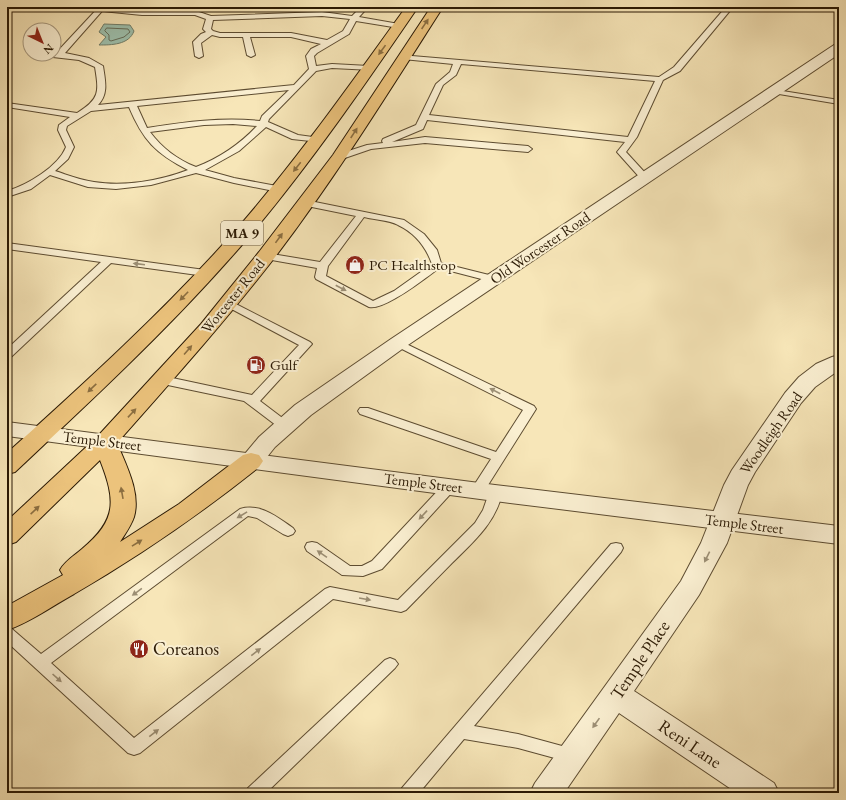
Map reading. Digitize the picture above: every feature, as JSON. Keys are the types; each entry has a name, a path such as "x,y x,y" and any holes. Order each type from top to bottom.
{"highway":[{"name":"MA 9","path":"7,466 43,434 134,346 249,226 317,140 412,7"},
{"name":"Worcester Road","path":"7,536 105,442 163,380 228,303 266,256 339,157 436,7"},
{"path":"7,619 87,560 107,540 117,525 123,512 122,494 105,442"},
{"path":"7,619 105,564 167,524 214,491 251,461"}],"street":[{"name":"Old Worcester Road","path":"251,461 267,442 303,410 398,343 839,48"},
{"name":"Woodleigh Road","path":"723,521 728,503 744,470 793,398 807,382 818,373 839,361"},
{"name":"Temple Street","path":"7,429 839,535"},
{"name":"Temple Place","path":"546,793 574,756 690,588 712,549 723,521"},
{"name":"Reni Lane","path":"616,695 763,793"}],"lane":[{"path":"48,172 84,183 107,186 153,182 195,170 222,159 233,152 264,124 265,118 310,74 312,69 310,56 328,42 346,32 354,18 366,7"},
{"path":"645,178 621,152 630,140 660,79 677,69 730,7"},
{"path":"62,52 100,9 142,13 198,10 210,18 322,14 399,26"},
{"path":"210,18 207,29 212,33 220,35 291,35 328,42"},
{"path":"199,56 197,42 204,36 212,33"},
{"path":"246,36 251,55"},
{"path":"7,194 26,187 48,172 68,154 70,147 62,130 63,125 88,109 101,96 102,90 99,66 94,62 85,59 62,55"},
{"path":"403,57 660,79"},
{"path":"339,157 370,147 420,127 440,84 453,73 458,62"},
{"path":"312,69 332,66 369,68"},
{"path":"88,109 296,87"},
{"path":"774,91 839,102"},
{"path":"7,105 77,115"},
{"path":"132,105 138,122 144,131 157,148 168,156 195,170 215,177 279,189"},
{"path":"424,117 630,140"},
{"path":"144,131 207,121 220,121 264,124 279,129 294,137 317,140"},
{"path":"370,147 425,140 528,149"},
{"path":"305,203 401,222 421,236 432,250 437,265"},
{"path":"362,214 323,266 320,277 373,305 398,293 437,265 462,270 493,279"},
{"path":"7,246 205,273"},
{"path":"266,256 323,266"},
{"path":"7,355 109,260"},
{"path":"228,303 306,344 253,402"},
{"path":"7,633 134,748 330,593 401,606 480,526 488,515 494,503 486,491 499,457 530,409 398,343"},
{"path":"163,380 248,398 285,426"},
{"path":"364,411 499,457"},
{"path":"312,547 347,571 363,571 377,564 450,486"},
{"path":"40,663 245,512 252,510 259,512 288,532"},
{"path":"408,793 616,548"},
{"path":"257,792 390,664"},
{"path":"461,731 518,742 574,756"}],"water":[{"path":"104,24 130,25 134,31 132,36 124,42 99,45 106,37 99,32"}],"place":[{"name":"PC Healthstop","path":"355,265"},
{"name":"Gulf","path":"256,365"},
{"name":"Coreanos","path":"139,649"}]}
